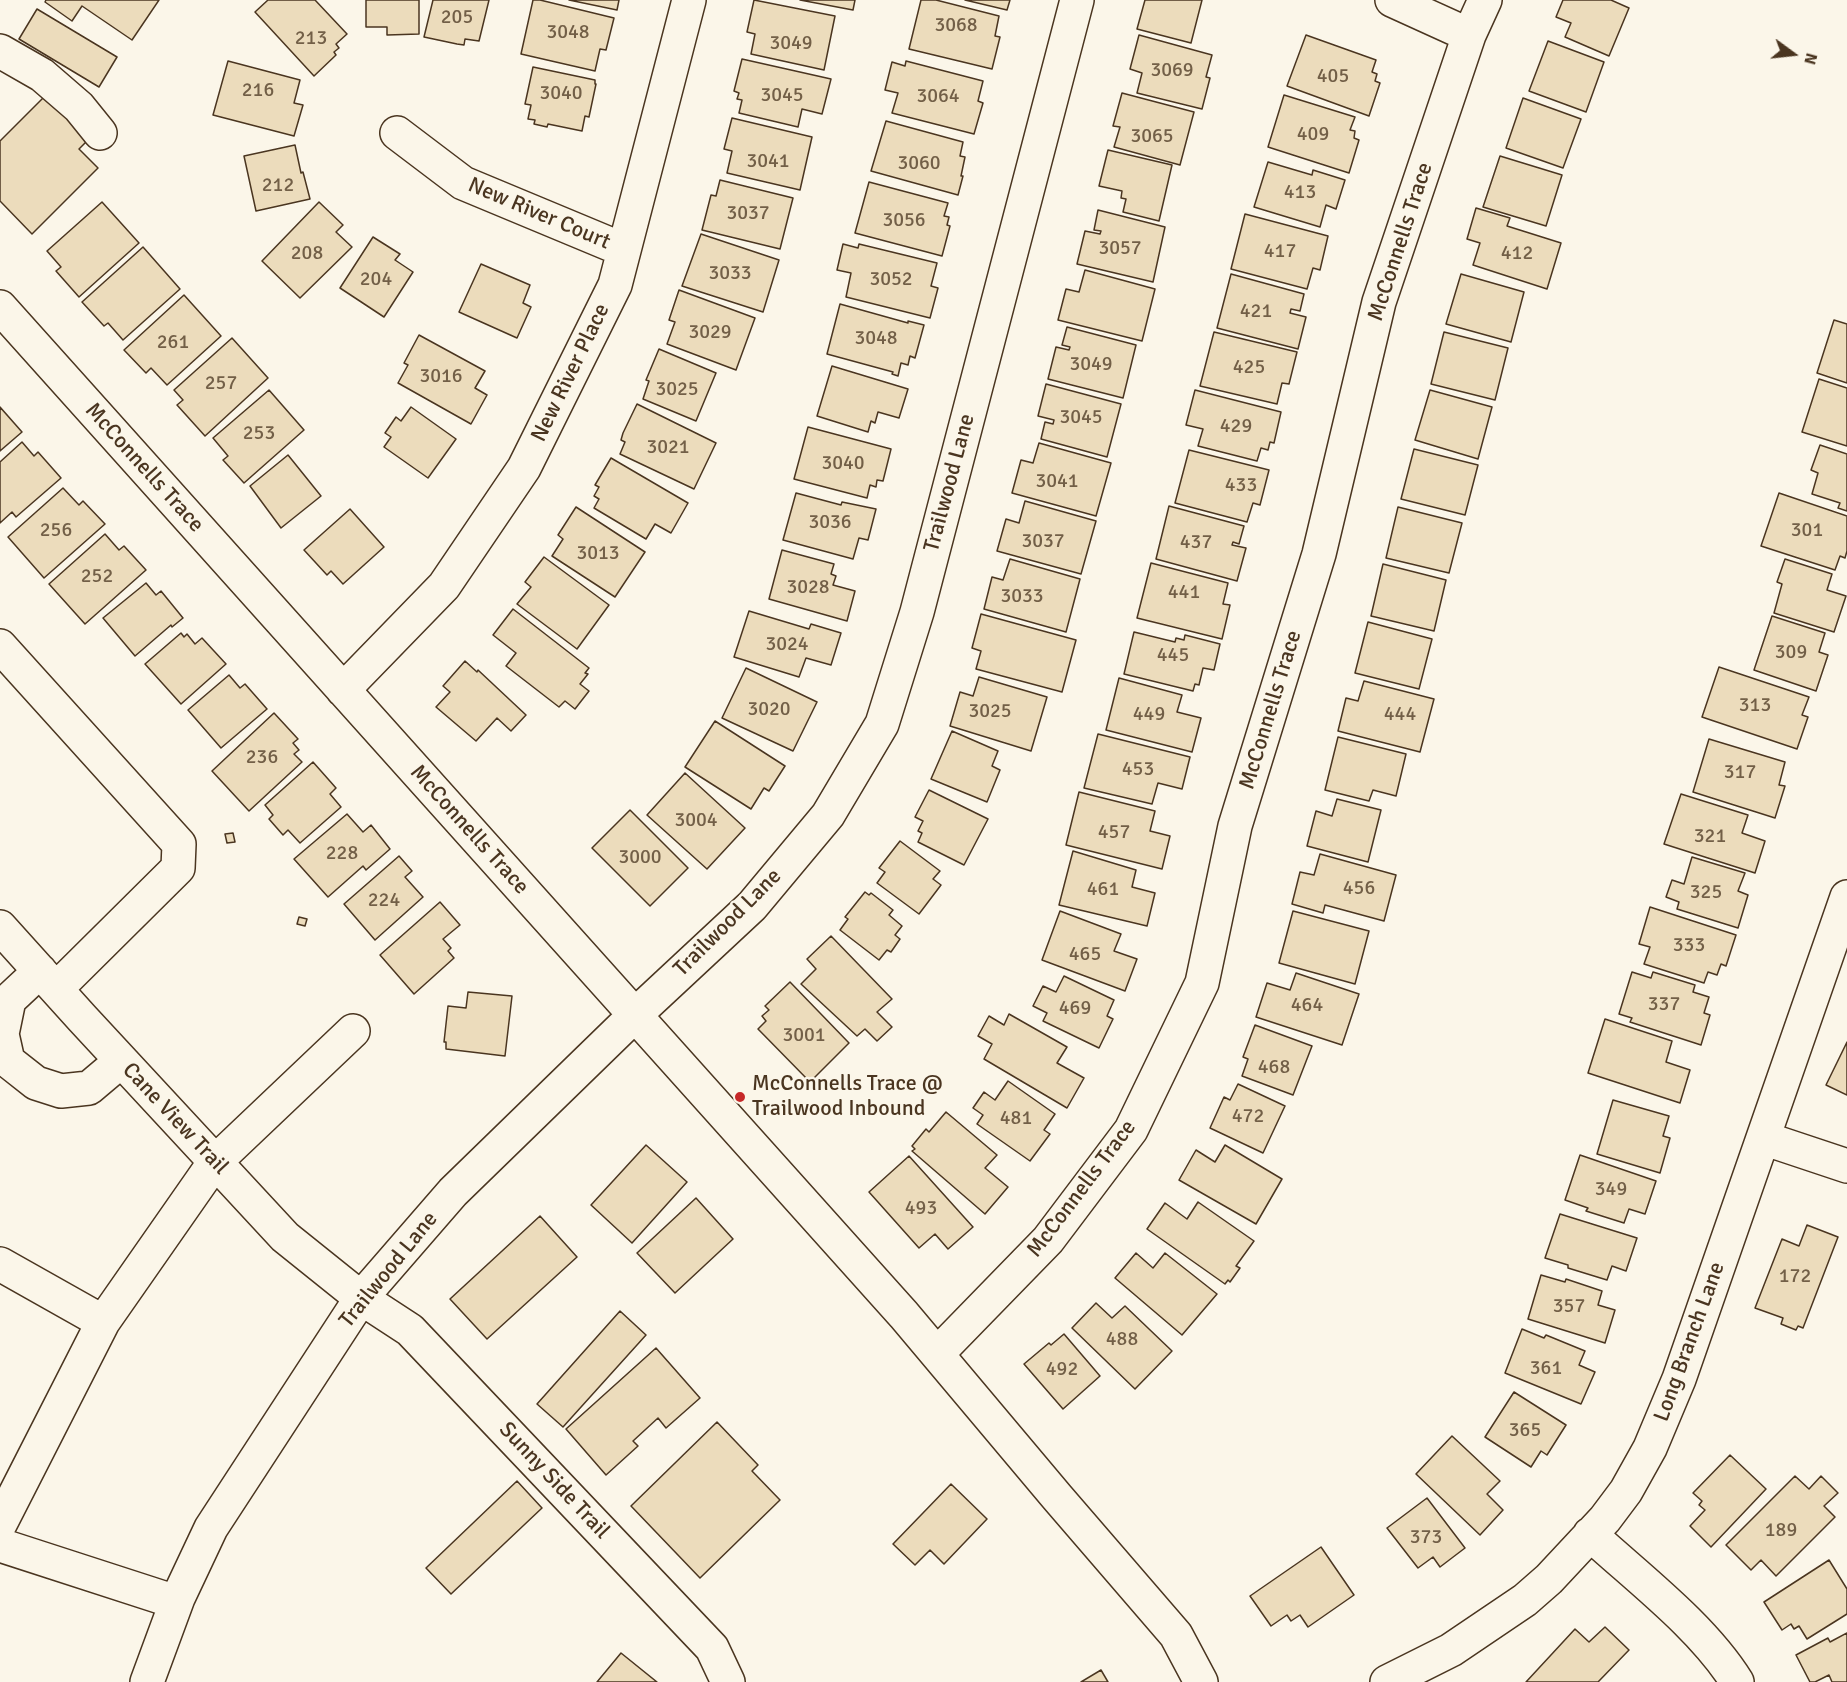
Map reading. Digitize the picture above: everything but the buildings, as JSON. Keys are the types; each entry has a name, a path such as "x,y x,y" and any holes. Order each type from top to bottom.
{"street":[{"name":"New River Place","path":"343,690 444,586 524,468 615,285 689,0"},
{"name":"Trailwood Lane","path":"147,1682 176,1602 211,1528 362,1298 453,1192 635,1015 752,906 828,815 882,724 920,600 1077,0"},
{"path":"1392,0 1469,34"},
{"name":"McConnells Trace","path":"936,1354 1048,1240 1131,1130 1202,983 1235,826 1320,554 1379,302 1469,34 1485,0"},
{"path":"0,51 42,75 79,107 100,133"},
{"name":"New River Court","path":"397,133 463,183 624,250"},
{"name":"McConnells Trace","path":"0,307 896,1306 1176,1635 1201,1682"},
{"path":"0,646 179,844 178,868 48,980 9,1000 2,1034 8,1061 36,1083 61,1091 89,1088 122,1061"},
{"name":"Long Branch Lane","path":"1387,1682 1451,1650 1525,1600 1605,1519 1626,1491 1650,1448 1679,1379 1847,897"},
{"name":"Cane View Trail","path":"0,927 214,1163 285,1237 362,1298"},
{"path":"0,1524 103,1322 214,1163 353,1031"},
{"path":"1763,1138 1847,1166"},
{"path":"0,1264 103,1322"},
{"name":"Sunny Side Trail","path":"362,1298 411,1330 712,1648 729,1682"},
{"path":"1590,1534 1683,1617 1728,1667 1737,1682"},
{"path":"0,1545 176,1602"}],"place":[{"name":"McConnells Trace @ Trailwood Inbound","path":"740,1097"}]}
